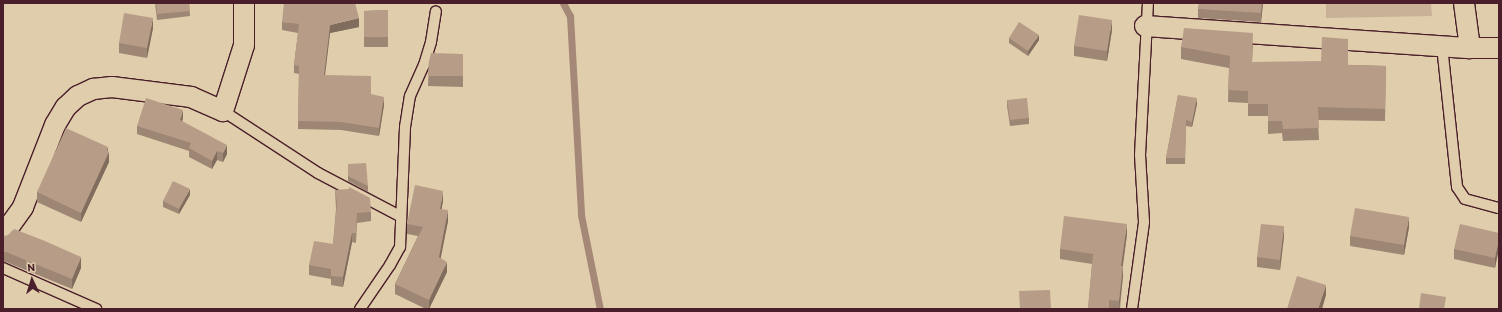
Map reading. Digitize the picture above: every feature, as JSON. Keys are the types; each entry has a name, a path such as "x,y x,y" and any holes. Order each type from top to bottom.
{"street":[{"path":"3,235 23,207 55,126 66,107 78,96 93,89 112,87 191,97 224,111 244,45 244,3"},
{"path":"1464,3 1470,48"},
{"path":"1145,26 1470,48 1499,48"}],"lane":[{"path":"1132,309 1144,222 1140,155 1145,26 1148,3"},
{"path":"360,309 390,265 400,247 400,216 406,127 410,96 424,65 431,42 436,11"},
{"path":"1442,46 1457,187 1465,199 1499,208"},
{"path":"224,111 318,173 400,216"},
{"path":"3,268 96,309"}],"shaded area":[{"path":"1326,3 1431,3 1432,16 1326,18"}],"building":[{"path":"156,3 189,3 190,11 157,14"},
{"path":"284,3 355,3 359,18 330,25 324,75 371,76 371,94 384,97 379,128 341,122 298,121 299,66 294,65 299,24 282,22"},
{"path":"1199,3 1262,3 1261,13 1198,9"},
{"path":"388,10 388,37 364,37 364,11"},
{"path":"124,13 153,18 147,48 119,43"},
{"path":"1079,15 1112,20 1107,51 1074,46"},
{"path":"1019,22 1039,35 1028,51 1009,38"},
{"path":"1184,28 1253,33 1252,62 1321,61 1322,37 1348,39 1348,65 1386,66 1385,109 1318,107 1319,128 1283,129 1282,121 1268,121 1268,104 1248,104 1248,91 1228,90 1230,56 1181,47"},
{"path":"431,53 463,54 463,76 428,76"},
{"path":"1178,95 1197,98 1192,122 1186,120 1185,158 1166,158"},
{"path":"146,98 183,110 180,120 227,145 223,153 217,151 212,161 189,148 191,143 137,126"},
{"path":"1027,98 1029,118 1010,120 1007,100"},
{"path":"66,128 108,147 107,150 109,152 81,213 37,192"},
{"path":"366,163 368,186 348,176 348,164"},
{"path":"173,181 190,189 179,209 163,201"},
{"path":"415,185 443,191 440,209 448,210 439,257 447,262 429,300 395,284 423,227 407,224"},
{"path":"349,187 370,198 371,212 357,213 356,233 352,233 343,277 331,276 331,269 309,265 314,241 333,244 337,203 335,190 349,189"},
{"path":"1355,208 1409,217 1404,245 1350,236"},
{"path":"1064,216 1127,224 1121,266 1123,266 1119,301 1109,300 1109,309 1088,309 1093,254 1060,249"},
{"path":"1261,224 1284,226 1280,260 1257,257"},
{"path":"1460,224 1499,233 1495,258 1454,249"},
{"path":"14,229 81,257 72,279 3,252 3,238"},
{"path":"1297,276 1326,285 1318,309 1287,309"},
{"path":"1050,290 1051,309 1020,309 1019,291"},
{"path":"1421,293 1446,297 1444,309 1419,309"}],"waterway":[{"path":"563,3 570,16 581,215 600,309"}]}
